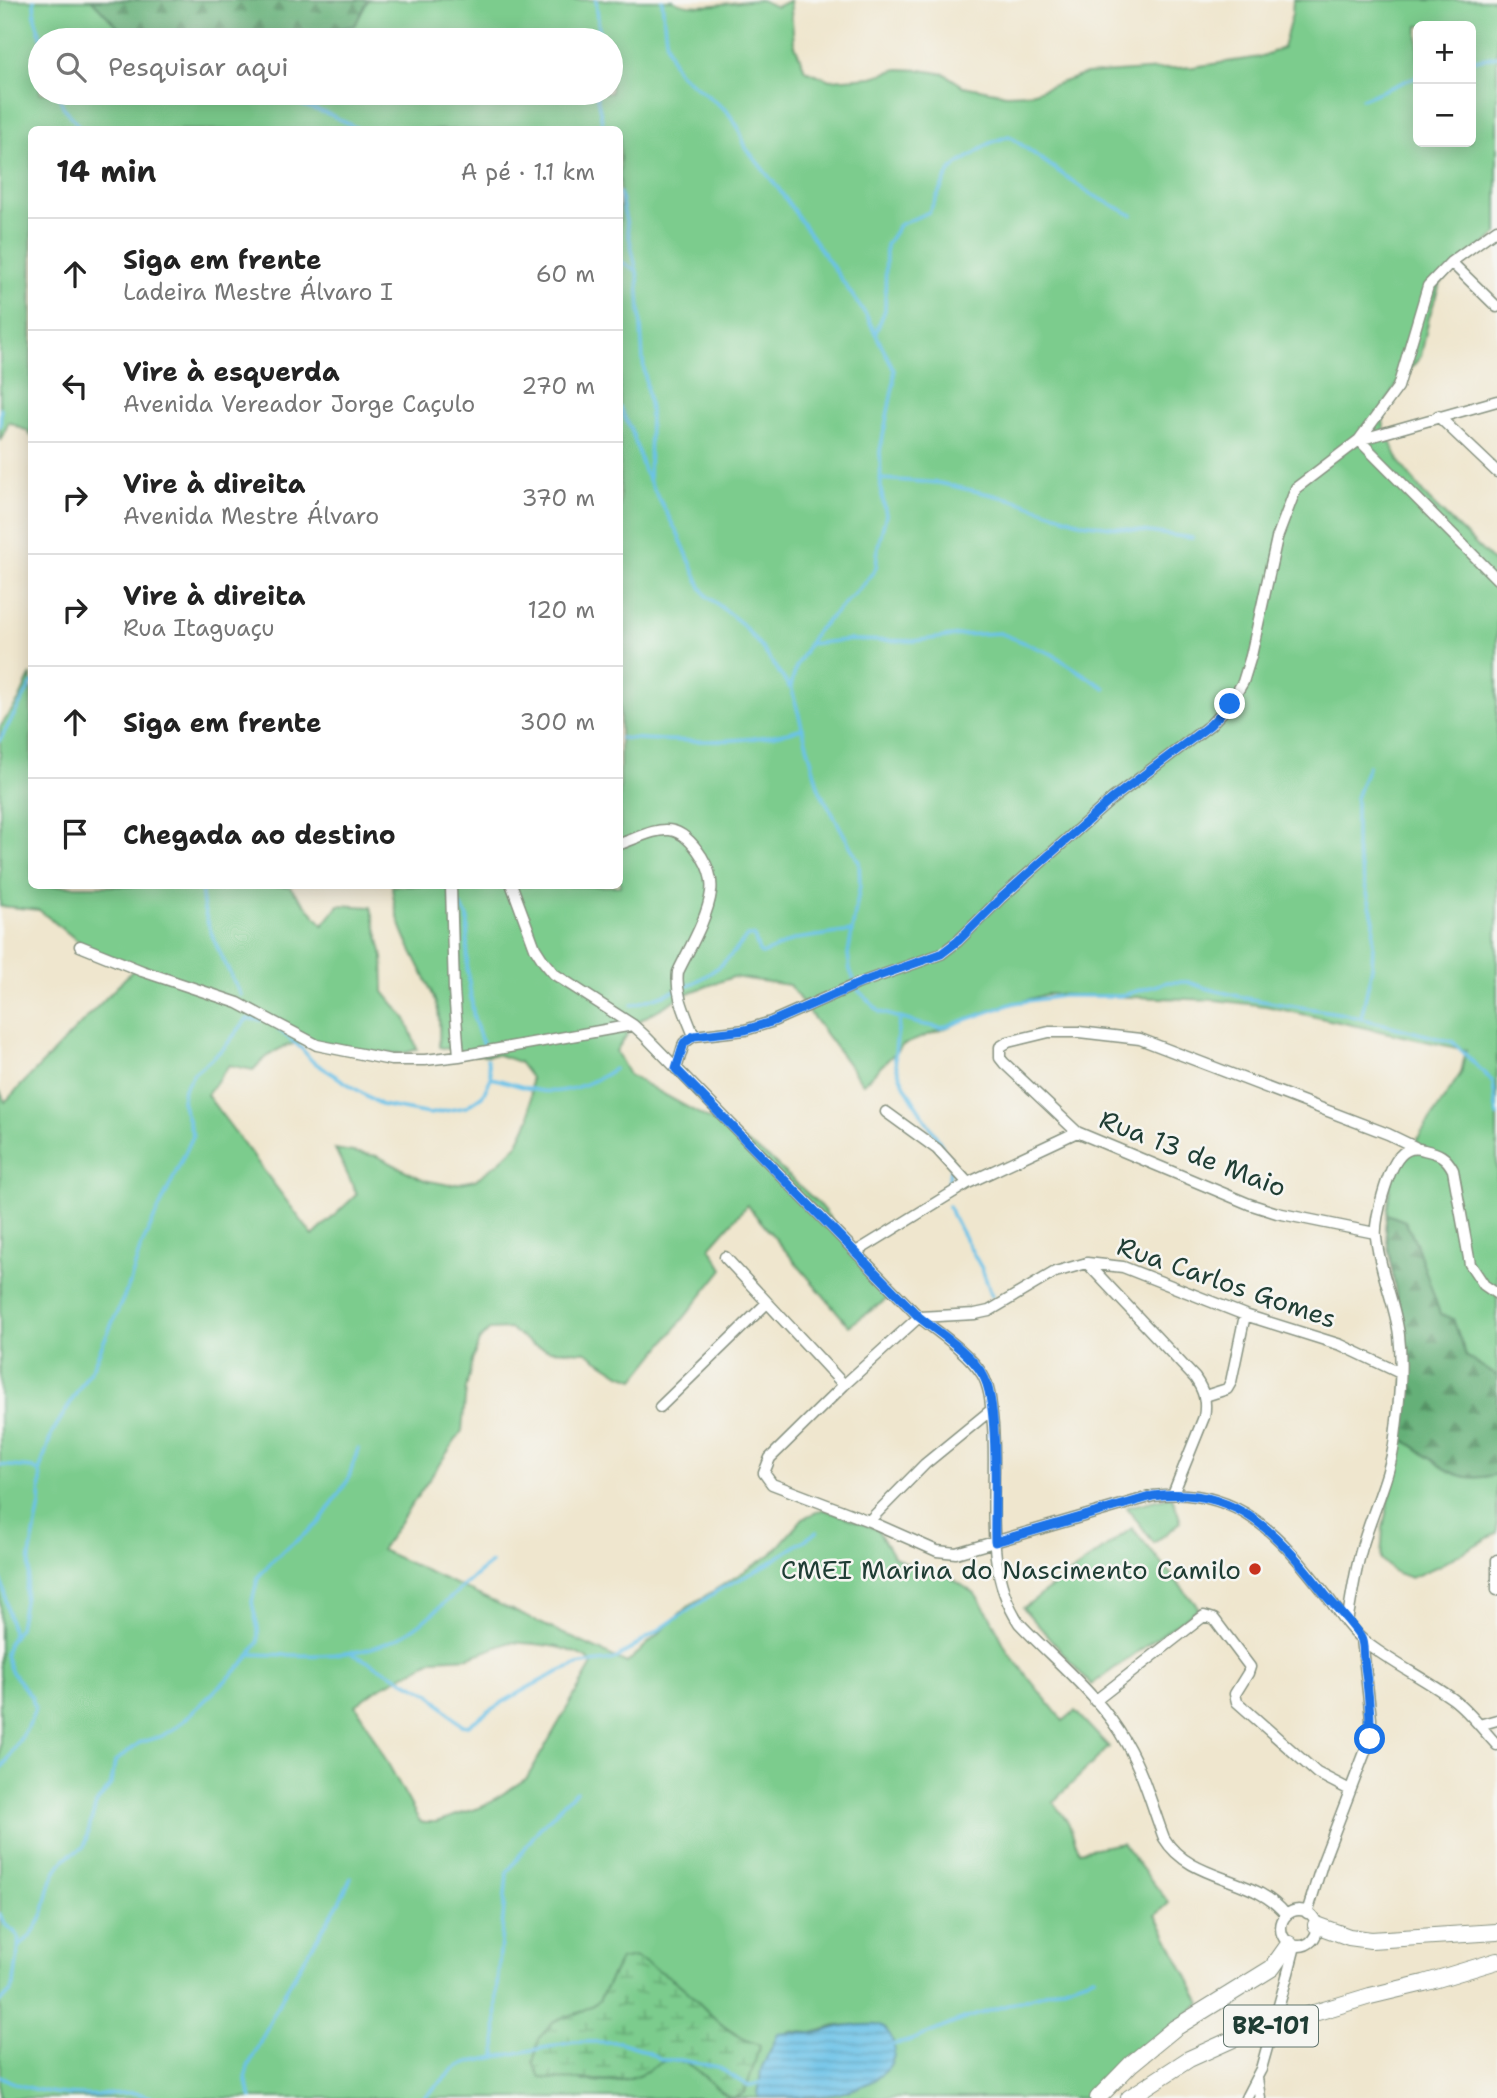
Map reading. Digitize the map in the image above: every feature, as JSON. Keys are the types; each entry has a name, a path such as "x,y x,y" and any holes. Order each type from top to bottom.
{"main road":[{"path":"1312,1919 1349,1937 1371,1940 1497,1932"},
{"path":"1098,2098 1131,2064 1175,2028 1272,1968 1292,1945"},
{"name":"BR-101","path":"1129,2098 1189,2059 1242,2035 1497,1961"}],"street":[{"path":"676,1069 684,1043 694,1036 745,1030 771,1022 857,984 949,949 1001,898 1112,799 1210,725 1230,704 1243,682 1277,538 1296,488 1338,459 1359,440 1398,387 1428,286 1451,262 1497,229"},
{"path":"1451,262 1497,307"},
{"path":"1359,440 1497,401"},
{"path":"1438,416 1497,472"},
{"path":"1359,440 1497,579"},
{"path":"623,843 662,829 680,831 692,841 709,868 712,891 678,972 677,981 681,1002 694,1036"},
{"path":"451,889 459,1056"},
{"path":"513,889 535,948 554,974 633,1025 919,1317 960,1350 983,1375 989,1389 992,1409 995,1542 1002,1589 1011,1612 1095,1701 1126,1743 1170,1847 1186,1863 1270,1899 1286,1915"},
{"path":"80,946 142,971 238,1003 306,1040 328,1048 391,1060 459,1056 633,1025"},
{"path":"1077,1132 1004,1063 1000,1058 1000,1048 1008,1042 1049,1032 1079,1032 1140,1040 1388,1134 1415,1147 1437,1153 1450,1163 1453,1170 1470,1264 1484,1285 1497,1294"},
{"path":"886,1112 937,1149 968,1184"},
{"name":"Rua 13 de Maio","path":"856,1252 968,1184 1036,1149 1077,1132 1249,1204 1276,1213 1375,1233"},
{"path":"1347,1622 1360,1554 1386,1481 1395,1439 1400,1373 1399,1335 1375,1233 1394,1167 1399,1157 1415,1147"},
{"path":"724,1257 844,1385"},
{"path":"1087,1263 1195,1378 1205,1396 1204,1417 1173,1494"},
{"name":"Rua Carlos Gomes","path":"919,1317 989,1311 1055,1272 1087,1263 1106,1263 1123,1267 1245,1315 1341,1345 1400,1373"},
{"path":"660,1408 767,1303"},
{"path":"1205,1396 1227,1389 1231,1382 1245,1315"},
{"path":"919,1317 844,1385 770,1458 765,1467 766,1479 772,1484 869,1521 937,1551 956,1553 1153,1496 1173,1494 1207,1498 1233,1506 1266,1527 1311,1576 1362,1639 1455,1701 1497,1745"},
{"path":"869,1521 925,1464 992,1409"},
{"path":"1497,1560 1497,1590"},
{"path":"1095,1701 1200,1619 1208,1616 1214,1619 1250,1667 1235,1694 1237,1702 1317,1773 1350,1790"},
{"path":"1312,1919 1295,1911 1286,1915 1281,1932 1292,1945 1305,1946 1316,1934 1312,1919 1322,1864 1370,1739 1371,1719 1362,1639"},
{"path":"1479,1725 1497,1720"},
{"path":"1246,2098 1259,2073 1288,1973 1292,1945"},
{"path":"1259,2073 1260,2098"}],"green space":[{"path":"0,0 92,0 119,28 28,28 28,105 623,105 623,28 341,28 355,25 368,0 673,0 682,4 704,6 760,0 776,7 790,0 794,43 805,70 830,80 872,77 898,69 921,70 945,74 963,86 1006,94 1031,93 1086,74 1193,67 1260,57 1283,48 1293,0 1497,0 1497,234 1440,284 1421,356 1395,388 1382,410 1384,428 1400,463 1429,500 1497,565 1497,1376 1466,1356 1453,1319 1440,1314 1416,1243 1405,1221 1387,1214 1391,1179 1461,1073 1466,1050 1266,1006 1215,1000 1047,994 988,1011 903,1045 863,1084 789,985 733,977 688,993 635,1023 616,1051 629,1075 725,1128 770,1159 819,1204 890,1297 849,1326 747,1205 710,1247 723,1269 635,1379 620,1374 586,1352 550,1350 533,1345 510,1329 489,1330 479,1341 472,1361 462,1431 381,1550 627,1663 686,1608 772,1554 803,1518 823,1509 877,1529 893,1556 915,1568 947,1575 975,1594 990,1616 1008,1652 1063,1721 1075,1711 1109,1747 1053,1802 1068,1822 1079,1851 1122,1843 1169,1903 1156,1915 1201,2003 1142,2049 1088,2098 788,2098 824,2095 892,2062 894,2044 886,2029 874,2025 852,2025 836,2026 812,2033 789,2031 758,2095 760,2098 736,2098 745,2092 745,2040 714,2020 685,1989 620,1960 599,2001 581,2012 554,2021 582,2081 608,2082 624,2079 665,2061 678,2060 692,2066 732,2098 0,2098 0,1091 5,1102 136,967 88,949 39,910 0,906 0,727 19,700 28,680 28,889 292,889 323,925 339,905 371,907 383,956 384,992 406,1019 417,1049 405,1053 389,1053 315,1042 299,1043 269,1055 253,1070 229,1065 207,1095 313,1236 357,1194 335,1149 377,1156 424,1180 450,1185 475,1180 517,1145 530,1118 531,1078 519,1062 499,1055 476,1055 439,1047 438,1008 403,933 392,889 623,889 623,126 28,126 27,431 9,422 0,441","holes":["510,1642 564,1649 593,1663 527,1778 484,1806 436,1822 420,1822 356,1705 379,1688 434,1659 470,1657"]},
{"path":"92,0 368,0 355,25 341,28 119,28"},
{"path":"1387,1214 1405,1221 1416,1243 1440,1314 1453,1319 1466,1356 1497,1376 1497,1474 1467,1477 1455,1474 1402,1439 1406,1358 1385,1227"},
{"path":"1402,1439 1455,1474 1481,1477 1497,1474 1497,1533 1411,1578 1392,1571 1381,1559 1383,1528"},
{"path":"1172,1496 1181,1522 1154,1543 1127,1507"},
{"path":"1132,1528 1199,1608 1091,1685 1023,1608"},
{"path":"635,1957 680,1985 728,2030 760,2045 745,2093 732,2098 687,2063 672,2060 620,2080 561,2080 540,2077 533,2063 539,2038 554,2021 581,2012 599,2001 620,1960"}],"water":[{"path":"852,2025 881,2026 891,2037 894,2047 890,2065 877,2078 833,2095 790,2098 758,2096 761,2069 778,2034 818,2032"}],"waterway":[{"path":"34,0 38,28"},
{"path":"596,0 599,28"},
{"path":"662,0 666,39 671,58 680,74 727,111 738,127 746,148 778,188 866,315 894,370 880,451 881,490 886,515 878,546 876,568 864,584 815,633 796,667 791,686 819,789 859,862 860,885 848,954 850,970 858,990 880,1012 942,1028 1014,1003 1062,996 1120,996 1168,982 1188,982 1250,999 1344,1014 1453,1042 1493,1082 1497,1116"},
{"path":"1476,60 1497,56"},
{"path":"1362,99 1413,78"},
{"path":"63,105 79,126"},
{"path":"302,105 353,126"},
{"path":"599,105 603,126"},
{"path":"876,332 885,310 886,245 899,225 929,212 950,171 990,143 1009,136 1089,193 1132,215"},
{"path":"623,207 638,278 643,361 650,411 649,479"},
{"path":"623,263 637,271"},
{"path":"0,426 1,409"},
{"path":"623,414 632,432 644,471 679,536 701,587 707,596 741,623 790,688"},
{"path":"880,479 939,483 1011,499 1082,523 1192,538"},
{"path":"808,644 847,640 914,641 1000,633 1052,654 1105,688"},
{"path":"0,740 28,690"},
{"path":"623,738 736,740 782,734 803,728"},
{"path":"1361,1019 1372,967 1374,921 1356,849 1356,798 1368,766"},
{"path":"202,889 209,927 241,995"},
{"path":"458,903 468,917 467,968 474,1019 484,1048"},
{"path":"632,1005 682,988 710,973 723,963 747,936 754,936 762,954 796,939 852,931"},
{"path":"900,1018 895,1052 897,1066 907,1090 942,1146"},
{"path":"39,1472 52,1433 93,1366 130,1283 140,1249 193,1136 182,1101 184,1089 194,1073 224,1048 247,1019 261,1020"},
{"path":"279,1030 312,1061 381,1105 429,1114 466,1107 483,1095 491,1078 487,1059"},
{"path":"491,1078 535,1090 556,1091 586,1084 614,1069"},
{"path":"948,1188 950,1169"},
{"path":"949,1206 982,1269 992,1296"},
{"path":"18,1948 40,1921 56,1871 67,1857 84,1847 96,1804 111,1784 115,1762 139,1743 162,1736 178,1726 242,1665 258,1643 252,1602 258,1577 276,1557 319,1523 348,1480 358,1449"},
{"path":"0,1465 33,1468 39,1472"},
{"path":"0,1772 30,1723 35,1708 32,1698 11,1671 5,1655 8,1643 19,1628 40,1505 39,1472"},
{"path":"353,1654 430,1694 461,1725 468,1726 491,1709 561,1671 580,1664 617,1658 720,1589 760,1569 817,1532"},
{"path":"250,1654 339,1654 382,1645 421,1623 491,1563"},
{"path":"0,1571 13,1637"},
{"path":"496,2056 497,1986 507,1873 538,1830 576,1791"},
{"path":"252,2098 245,2078 248,2067 284,1993 351,1878"},
{"path":"0,1914 6,1925 17,1935 19,1944 14,1985 0,2003"},
{"path":"891,2045 1094,1976"},
{"path":"424,2098 454,2069 466,2063 574,2042 619,2042 663,2060 680,2060 718,2067 748,2086 762,2082"},
{"path":"0,2076 22,2086 60,2094 132,2093 152,2098"}],"place":[{"name":"CMEI Marina do Nascimento Camilo","path":"1255,1569"}],"route":[{"path":"1230,704 1210,725 1112,799 941,954 870,979 771,1022 745,1030 694,1036 684,1043 676,1069 919,1317 960,1350 983,1375 989,1389 992,1409 995,1542 1153,1496 1190,1495 1233,1506 1266,1527 1311,1576 1362,1639 1369,1693 1370,1739"}]}
